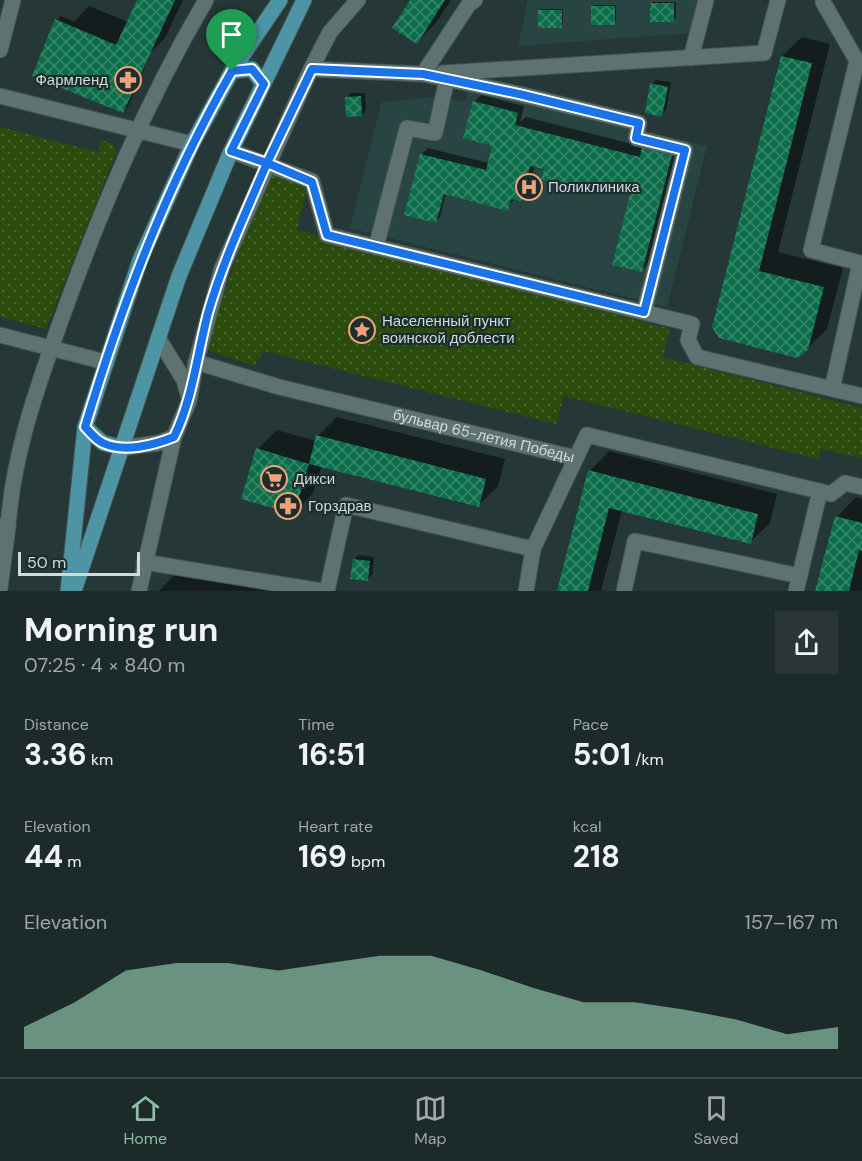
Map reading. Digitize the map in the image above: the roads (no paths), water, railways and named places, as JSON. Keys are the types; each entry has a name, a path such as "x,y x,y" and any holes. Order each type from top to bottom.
{"main road":[{"path":"68,591 85,427 141,260 192,144 232,71 280,0"},
{"path":"74,591 178,276 231,151 304,0"},
{"path":"232,71 252,69 264,84"},
{"path":"85,427 103,443 123,448"}],"street":[{"path":"0,50 14,0"},
{"path":"0,588 4,526 15,465 32,402 88,245 136,130 206,0"},
{"path":"139,591 174,437 189,401 196,362 222,268 267,163 330,32 358,0"},
{"path":"423,74 469,3 475,0"},
{"path":"691,58 706,0"},
{"path":"312,69 423,74 764,53 778,0"},
{"path":"824,1 859,61 811,250 860,263 856,309 832,389"},
{"path":"423,74 639,123 636,138 685,150 644,312"},
{"path":"376,247 407,128 435,133 447,79"},
{"path":"0,96 192,144"},
{"path":"231,151 312,182 327,235 692,324 688,340 697,357 862,396"},
{"path":"0,335 105,362"},
{"path":"158,338 184,380 189,401"},
{"name":"бульвар 65-летия Победы","path":"196,362 279,387 576,458 587,435 820,491"},
{"path":"123,448 158,443 174,437"},
{"path":"526,591 533,549 576,458"},
{"path":"624,591 635,541 798,584 820,491 831,494 845,483 862,487"},
{"path":"327,591 346,505 533,549"},
{"path":"144,562 322,591"}],"place":[{"name":"Фармленд","path":"128,80"},
{"name":"Поликлиника","path":"529,187"},
{"name":"Населенный пункт воинской доблести","path":"362,330"},
{"name":"Дикси","path":"274,479"},
{"name":"Горздрав","path":"288,506"}]}
